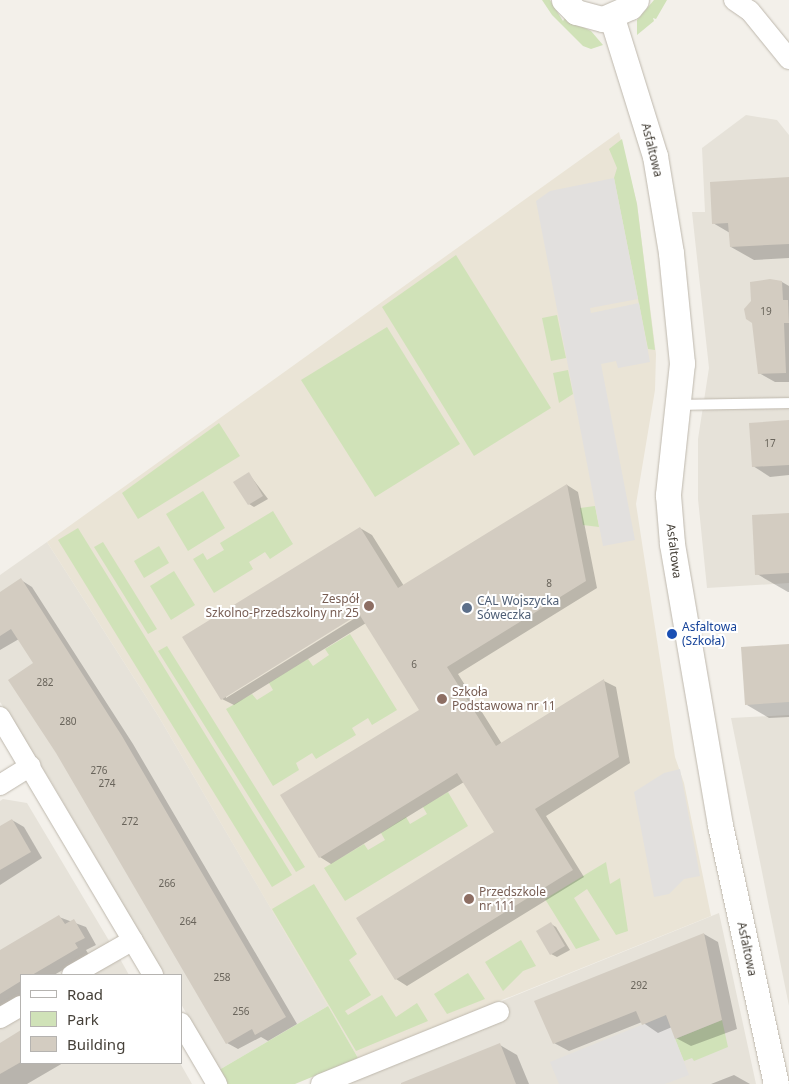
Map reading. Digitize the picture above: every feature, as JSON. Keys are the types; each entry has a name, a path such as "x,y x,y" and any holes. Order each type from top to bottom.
{"street":[{"path":"564,0 576,12 589,18 612,18 636,0"},
{"path":"734,0 750,11 789,59"},
{"name":"Asfaltowa","path":"612,18 655,156 678,303 682,363 668,495 672,544 720,825 776,1084"},
{"path":"0,716 152,974"},
{"path":"0,786 31,766"},
{"path":"74,974 133,940"},
{"path":"0,1018 20,1007"},
{"path":"321,1084 499,1012"},
{"path":"182,1025 217,1084"}],"lane":[{"path":"678,405 789,403"}],"shaded area":[{"path":"746,115 777,120 789,135 789,583 707,588 698,499 698,439 709,368 692,212 705,212 702,148"},
{"name":"Zespół Szkolno-Przedszkolny nr 25","path":"619,132 637,204 656,354 655,390 636,504 675,757 684,783 711,916 358,1058 159,717 47,542"},
{"path":"614,178 638,299 590,308 591,313 639,303 650,362 618,368 616,361 601,364 635,540 603,546 536,201 550,191"},
{"path":"47,542 159,717 328,1006 219,1070 182,1006 182,974 163,974 50,780 0,702 0,575"},
{"path":"789,715 789,1006 731,718"},
{"path":"680,769 700,876 684,879 669,894 654,897 634,792 664,773"},
{"path":"3,799 27,803 111,944 59,974 20,974 20,997 0,1009 0,801"},
{"path":"719,913 756,1084 342,1084 508,1016 502,1001"},
{"path":"119,957 128,974 90,974"},
{"path":"666,1015 689,1075 665,1084 559,1084 550,1062"},
{"path":"20,1016 20,1064 181,1064 192,1084 0,1084 0,1028"}],"green space":[{"path":"542,0 550,0 563,21 565,18 591,31 603,45 591,49 583,46 552,15"},
{"path":"654,0 667,0 656,19 653,18 654,21 637,35 637,20"},
{"path":"622,139 637,204 655,350 648,349 614,178 617,168 609,149"},
{"path":"456,255 551,408 474,456 382,307"},
{"path":"557,315 566,358 551,361 542,318"},
{"path":"387,327 460,444 375,497 301,380"},
{"path":"568,370 573,394 559,403 553,373"},
{"path":"219,423 240,456 138,519 122,493"},
{"path":"203,491 225,528 188,551 166,514"},
{"path":"595,506 599,527 583,525 580,508"},
{"path":"273,511 293,544 270,559 265,552 249,562 253,569 214,593 193,559 203,553 207,560 224,550 220,543"},
{"path":"78,528 292,875 272,887 58,540"},
{"path":"103,542 157,629 148,634 94,547"},
{"path":"159,546 169,563 144,578 134,561"},
{"path":"174,571 195,605 171,620 150,586"},
{"path":"350,634 397,710 372,725 368,718 352,728 356,735 316,759 312,753 296,763 299,770 273,786 226,709 252,694 257,700 273,690 269,683 308,659 313,666 329,655 325,649"},
{"path":"167,646 305,867 296,872 158,651"},
{"path":"448,792 468,826 345,901 324,868 364,844 368,850 385,840 381,833 406,817 410,824 427,814 423,807"},
{"path":"606,862 610,884 620,878 628,931 616,935 587,889 574,898 600,940 576,949 545,899"},
{"path":"314,884 357,954 349,960 371,995 345,1011 348,1015 382,995 396,1017 417,1003 428,1021 356,1051 272,909"},
{"path":"521,940 536,966 523,971 503,991 485,962"},
{"path":"468,973 485,999 447,1014 434,994"},
{"path":"328,1006 358,1058 295,1084 228,1084 219,1070"},
{"path":"722,1020 728,1047 694,1061 692,1058 684,1061 675,1039"}],"building":[{"path":"789,177 789,244 730,247 728,223 712,224 710,182"},
{"path":"770,279 782,281 783,300 788,300 789,323 784,323 786,373 758,374 752,323 746,319 744,309 751,301 750,282"},
{"path":"789,420 789,465 752,467 749,423"},
{"path":"249,472 263,496 248,505 233,482"},
{"path":"567,484 586,581 447,667 496,746 604,679 619,757 535,809 573,870 395,980 356,918 494,832 457,773 319,858 280,795 419,710 359,614 221,700 182,637 360,527 398,588"},
{"path":"789,513 789,573 755,575 752,515"},
{"path":"21,578 122,736 286,1017 255,1035 252,1029 226,1044 56,753 8,680 33,663 11,629 0,636 0,592"},
{"path":"789,644 789,702 745,705 741,647"},
{"path":"12,819 31,852 0,870 0,826"},
{"path":"59,915 65,924 74,919 85,938 75,943 78,948 34,974 20,974 20,982 0,994 0,950"},
{"path":"551,922 565,946 550,955 536,931"},
{"path":"704,933 722,1020 675,1039 666,1015 642,1025 636,1011 553,1044 534,1001"},
{"path":"20,1031 20,1063 0,1074 0,1043"},
{"path":"500,1043 516,1084 401,1084 401,1083"}],"place":[{"name":"Zespół Szkolno-Przedszkolny nr 25","path":"369,606"},
{"name":"CAL Wojszycka Sóweczka","path":"467,608"},
{"name":"Asfaltowa (Szkoła)","path":"672,634"},
{"name":"Szkoła Podstawowa nr 11","path":"442,699"},
{"name":"Przedszkole nr 111","path":"469,899"}]}
